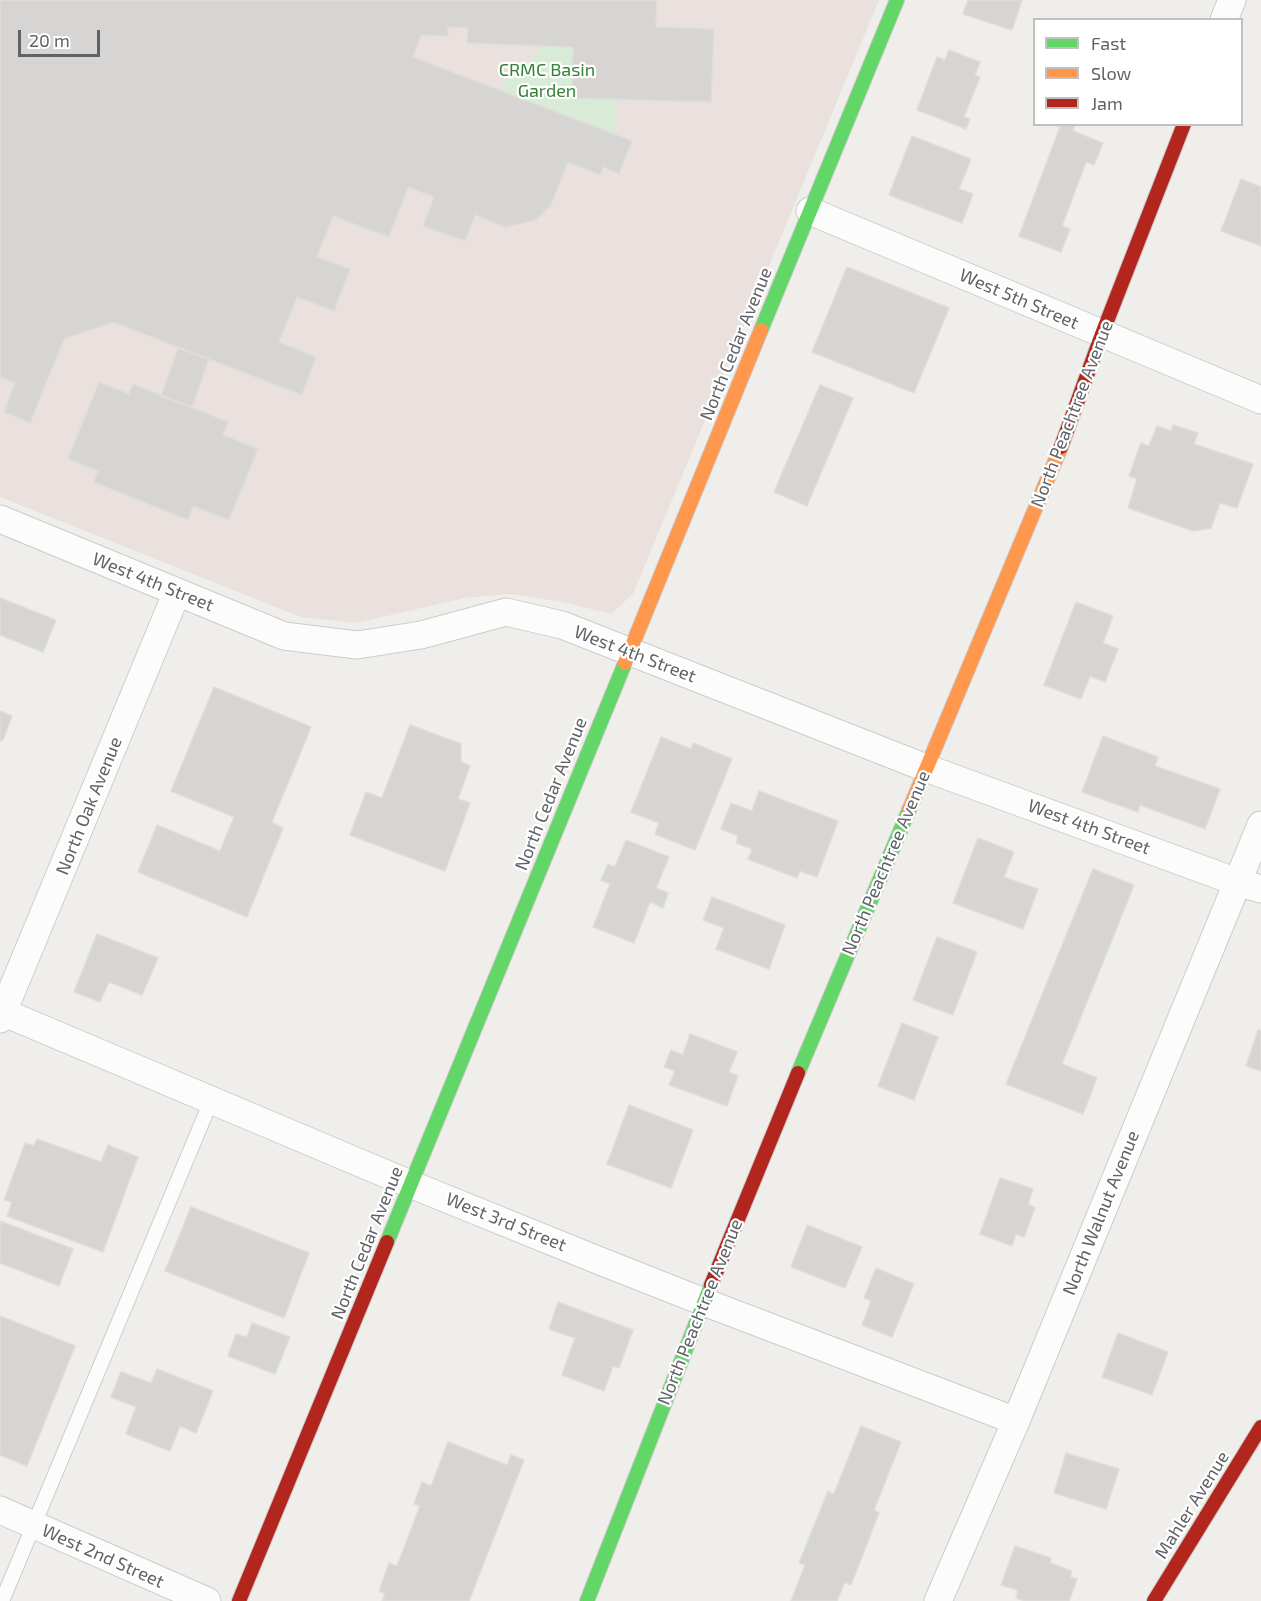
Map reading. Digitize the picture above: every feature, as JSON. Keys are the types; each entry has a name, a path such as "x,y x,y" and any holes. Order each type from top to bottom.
{"street":[{"name":"North Cedar Avenue","path":"239,1601 897,0"},
{"path":"1225,18 1232,0"},
{"name":"North Peachtree Avenue","path":"587,1601 704,1302 1053,469 1102,334 1183,126"},
{"name":"West 5th Street","path":"810,211 1261,400"},
{"name":"West 4th Street","path":"0,519 284,636 357,645 421,635 506,612 562,625 926,768 1249,885"},
{"name":"North Oak Avenue","path":"1,1014 177,592"},
{"name":"North Walnut Avenue","path":"938,1601 1249,885 1261,825"},
{"name":"West 3rd Street","path":"1,1014 410,1184 704,1302 1016,1421"},
{"name":"Mahler Avenue","path":"1154,1601 1261,1428"},
{"name":"West 2nd Street","path":"0,1510 207,1601"}],"lane":[{"path":"2,1601 211,1101"}],"shaded area":[{"path":"0,0 879,0 633,594 611,614 563,602 511,594 465,598 356,623 301,617 0,497"}],"green space":[{"name":"CRMC Basin Garden","path":"540,46 573,47 572,98 616,99 616,135 502,91 505,81 527,67"}],"building":[{"path":"0,0 657,0 656,27 714,29 711,102 572,98 573,47 467,43 468,28 448,27 448,36 421,35 413,57 632,141 619,174 603,167 600,175 568,162 551,205 536,220 505,227 475,215 465,241 423,226 434,197 408,187 389,237 333,216 317,257 350,269 334,311 297,297 279,342 316,357 302,395 113,322 64,339 30,423 4,412 15,383 0,377"},
{"path":"968,0 1022,0 1012,30 963,14"},
{"path":"949,50 980,62 975,75 980,77 964,117 970,119 966,129 917,110 937,57 945,60"},
{"path":"1057,126 1074,126 1073,131 1103,143 1094,165 1086,162 1062,226 1070,229 1061,252 1019,236 1060,127"},
{"path":"912,136 971,159 959,189 973,194 962,223 889,195"},
{"path":"1241,179 1261,187 1261,246 1221,231"},
{"path":"847,267 949,308 914,393 812,352"},
{"path":"178,348 209,359 192,407 161,396"},
{"path":"99,382 129,394 133,384 228,422 223,435 258,449 229,520 193,506 188,520 94,482 98,471 68,459"},
{"path":"820,385 853,398 807,506 774,492"},
{"path":"1173,425 1198,433 1194,444 1253,464 1237,508 1220,503 1211,528 1193,531 1128,508 1137,479 1129,476 1141,443 1149,446 1157,426 1171,431"},
{"path":"0,598 56,620 43,652 0,635"},
{"path":"1076,602 1113,616 1103,643 1118,649 1105,682 1090,676 1081,699 1044,685"},
{"path":"214,687 311,727 272,822 283,828 247,917 138,872 157,825 220,851 234,817 171,791"},
{"path":"0,711 12,716 3,740 0,741"},
{"path":"410,725 461,744 461,762 470,766 458,799 470,803 445,871 350,835 366,792 382,798"},
{"path":"1103,736 1158,757 1155,766 1220,789 1205,829 1140,805 1138,812 1082,792"},
{"path":"661,737 691,749 693,743 732,759 695,850 655,834 659,823 631,812"},
{"path":"759,791 838,821 817,877 800,871 797,878 748,859 752,849 736,843 738,836 721,829 731,803 752,811"},
{"path":"978,838 1014,852 1004,877 1038,889 1023,929 953,903"},
{"path":"626,840 669,857 656,888 668,893 663,908 650,902 634,943 593,927 610,884 601,880 608,864 615,867"},
{"path":"1093,869 1134,885 1062,1064 1097,1078 1083,1114 1006,1084"},
{"path":"712,897 785,925 769,969 716,949 724,928 703,920"},
{"path":"97,934 158,958 142,995 109,982 100,1002 74,992"},
{"path":"937,937 977,952 953,1015 913,1000"},
{"path":"902,1023 938,1037 914,1100 878,1086"},
{"path":"1258,1030 1261,1031 1261,1071 1246,1066"},
{"path":"690,1034 737,1052 729,1072 738,1076 727,1106 669,1085 675,1071 664,1067 671,1050 683,1055"},
{"path":"629,1105 693,1130 671,1188 607,1164"},
{"path":"37,1139 101,1162 108,1145 138,1157 103,1252 7,1216 12,1202 4,1200 25,1143 34,1146"},
{"path":"1000,1178 1033,1189 1028,1204 1035,1208 1024,1237 1016,1234 1012,1246 980,1234"},
{"path":"191,1207 309,1253 284,1318 165,1271"},
{"path":"0,1221 73,1249 59,1286 0,1263"},
{"path":"807,1225 862,1247 845,1288 791,1267"},
{"path":"876,1268 914,1284 892,1337 862,1325 871,1301 864,1298"},
{"path":"558,1302 633,1330 619,1368 613,1366 604,1391 562,1375 575,1338 549,1329"},
{"path":"0,1316 75,1346 27,1466 0,1455"},
{"path":"252,1323 290,1337 275,1374 228,1356 236,1334 247,1337"},
{"path":"1118,1333 1168,1352 1152,1395 1102,1377"},
{"path":"157,1369 213,1391 196,1433 180,1426 170,1451 126,1434 136,1407 111,1397 121,1372 151,1383"},
{"path":"861,1426 901,1442 874,1510 879,1513 851,1585 845,1582 837,1601 791,1601 805,1565 799,1563 828,1491 834,1494"},
{"path":"448,1442 507,1465 511,1455 524,1460 469,1601 382,1601 385,1594 379,1591 389,1563 397,1566 420,1506 414,1504 422,1482 431,1486"},
{"path":"1066,1453 1119,1469 1106,1509 1054,1493"},
{"path":"1015,1546 1051,1558 1050,1563 1072,1571 1070,1577 1077,1579 1069,1601 1025,1601 1016,1598 1018,1590 1001,1585"}],"traffic: fast":[{"path":"761,330 897,0"},
{"path":"387,1242 625,663"},
{"path":"798,1073 909,810"},
{"path":"587,1601 711,1285"}],"traffic: slow":[{"path":"625,663 761,330"},
{"path":"909,810 1061,447"}],"traffic: jam":[{"path":"1061,447 1102,334 1183,126"},
{"path":"711,1285 798,1073"},
{"path":"239,1601 387,1242"},
{"path":"1154,1601 1261,1427"}]}
